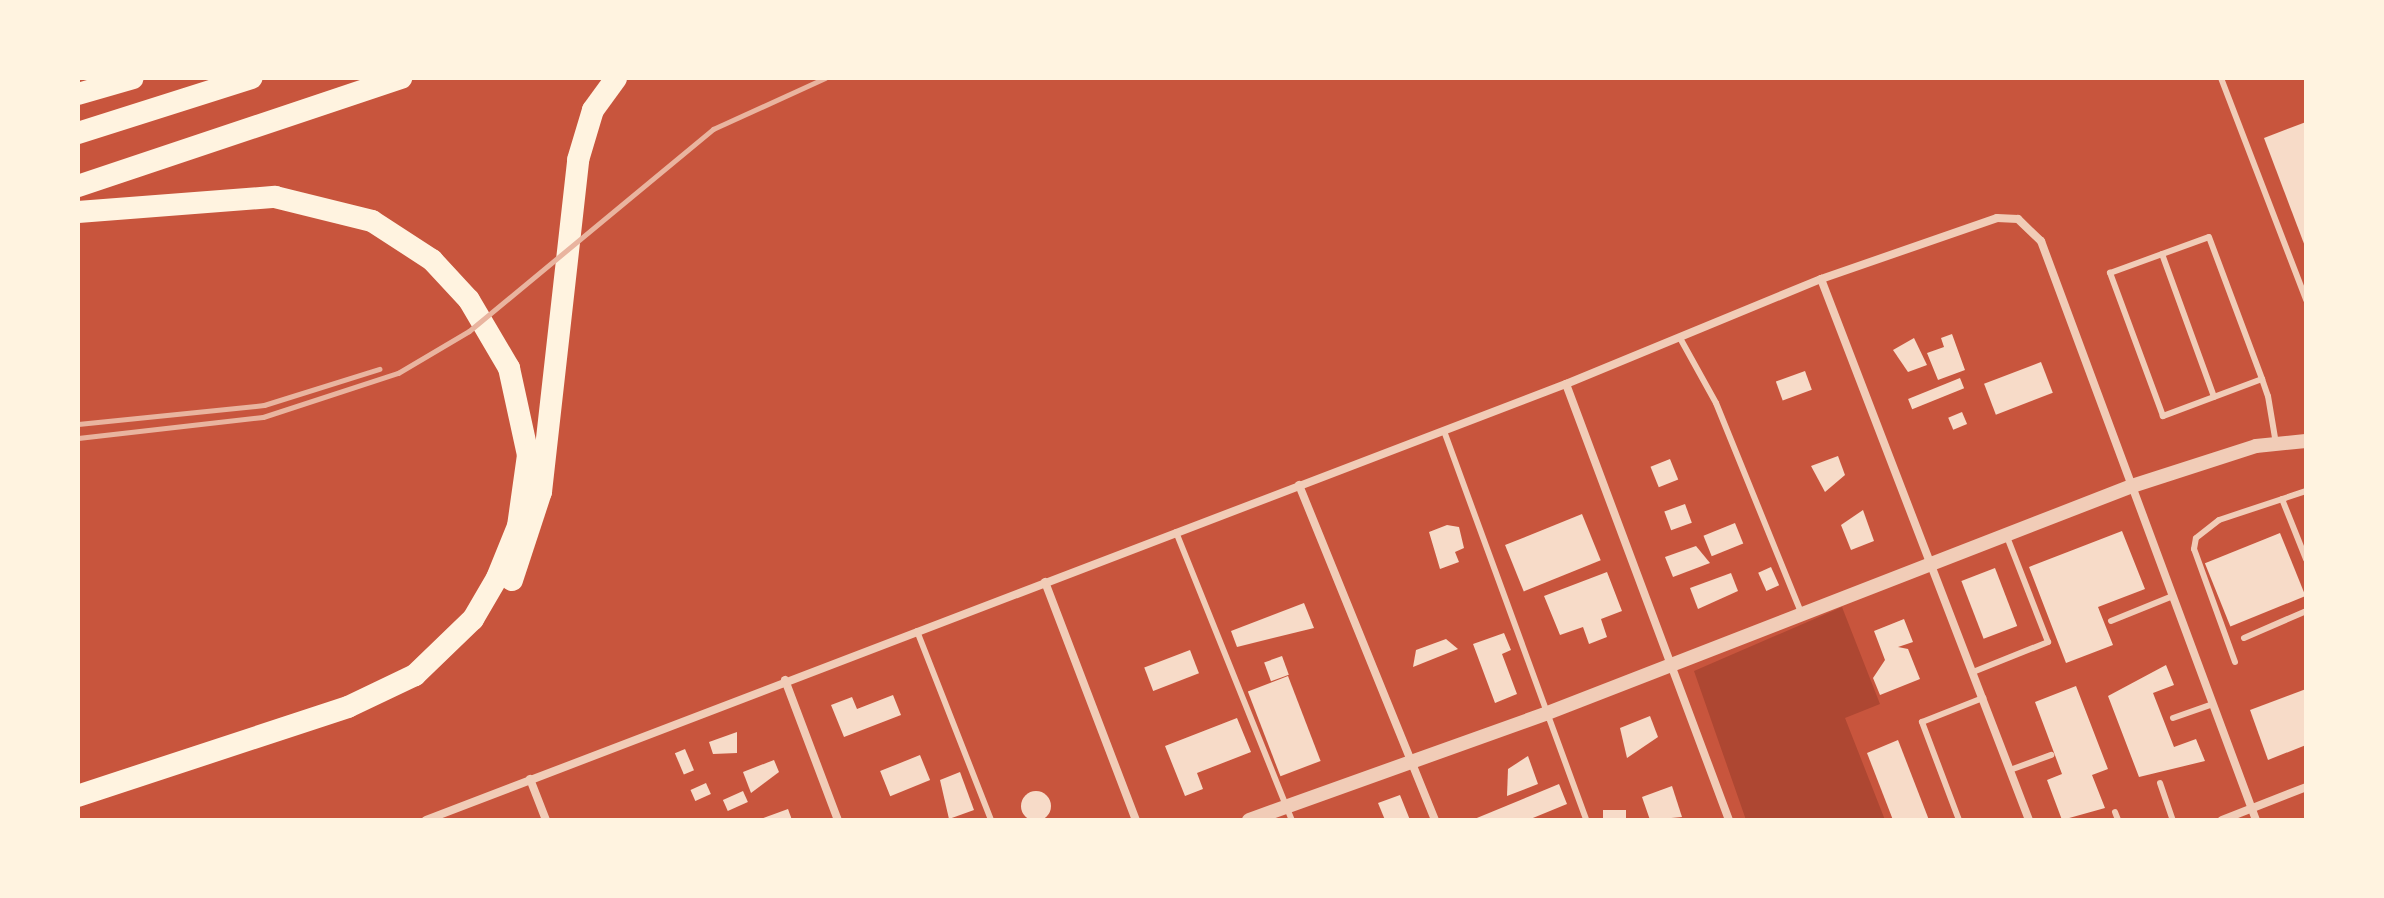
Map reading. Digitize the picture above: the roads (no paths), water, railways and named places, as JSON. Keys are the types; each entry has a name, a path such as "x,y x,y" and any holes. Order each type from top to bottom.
{"highway":[{"path":"78,94 133,78"},
{"path":"78,133 251,78"},
{"path":"78,186 401,78"},
{"path":"78,812 359,718 453,662 497,606 534,524 575,177 593,110 616,78"},
{"path":"78,212 224,198 309,201 372,221 450,278 509,368 528,455 518,526 497,578 447,649 415,675 348,707 82,794"}],"street":[{"path":"426,820 785,680 1566,384 1821,279 1997,218 2018,219 2041,241 2256,820"},
{"path":"1821,279 2029,820"},
{"path":"1566,384 1729,820"},
{"path":"1249,820 1290,814 1414,763 2132,486 2276,444 2306,441"},
{"path":"1299,485 1435,820"},
{"path":"1045,582 1136,820"},
{"path":"785,680 838,820"},
{"path":"530,779 546,820"},
{"path":"2222,820 2306,787"}],"lane":[{"path":"2221,78 2306,300"},
{"path":"2262,379 2163,416 2110,273 2209,237 2262,379 2276,444"},
{"path":"2162,254 2214,397"},
{"path":"1680,338 1721,414 1802,614"},
{"path":"1444,431 1586,820"},
{"path":"2235,662 2194,549 2196,538 2219,520 2306,491"},
{"path":"2282,499 2306,559"},
{"path":"1176,532 1290,814"},
{"path":"1973,672 2048,642 2006,534"},
{"path":"2111,621 2173,596"},
{"path":"2244,638 2306,611"},
{"path":"917,631 991,820"},
{"path":"1959,820 1922,722 1983,698"},
{"path":"2173,718 2213,704"},
{"path":"2010,770 2051,755"},
{"path":"2160,783 2173,820"},
{"path":"2115,812 2118,820"}],"railway":[{"path":"78,438 263,417 398,373 469,331 713,129 825,78"},
{"path":"78,424 264,405 379,369"}]}
